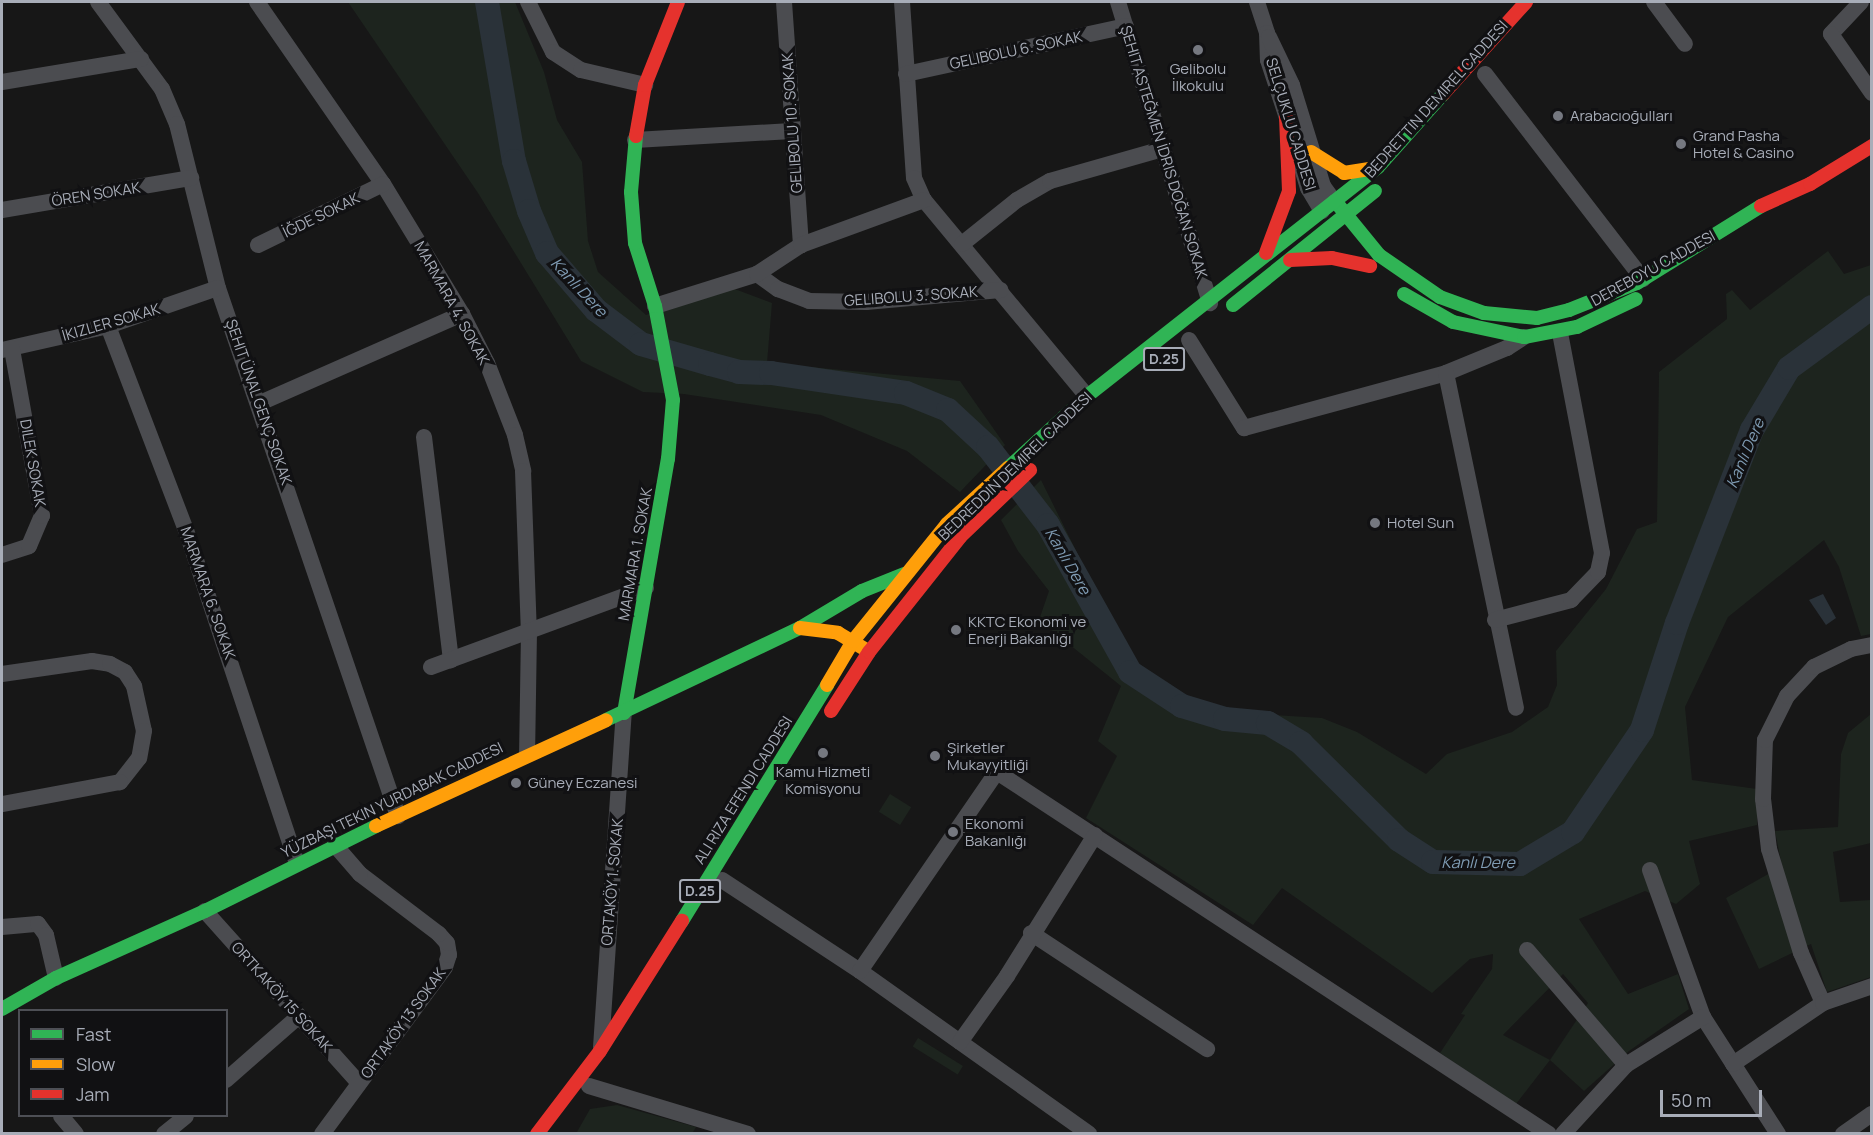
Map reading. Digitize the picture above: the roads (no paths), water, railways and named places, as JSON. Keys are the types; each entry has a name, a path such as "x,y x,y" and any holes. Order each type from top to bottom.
{"main road":[{"name":"MARMARA 1. SOKAK","path":"624,713 668,459 673,400 655,306 634,243 631,192 634,140 645,85 678,2"},
{"name":"BEDRETTIN DEMIREL CADDESI","path":"1328,206 1378,167 1526,2"},
{"path":"1265,256 1289,191 1291,168 1286,115"},
{"name":"DEREBOYU CADDESI","path":"1328,206 1341,234 1374,260 1440,297 1484,314 1537,318 1569,310 1643,279 1755,210 1810,184 1872,146"},
{"path":"1311,152 1344,173 1378,167"},
{"name":"BEDRETTIN DEMIREL CADDESI","path":"1346,215 1388,180 1369,219 1374,260"},
{"name":"DEREBOYU CADDESI","path":"1766,221 1810,184"},
{"name":"DEREBOYU CADDESI","path":"1328,206 1346,215 1390,282 1409,299 1453,322 1524,337 1560,332 1603,316 1671,280"},
{"name":"BEDREDDIN DEMIREL CADDESI","path":"1214,311 1265,256 1328,206"},
{"name":"BEDREDDIN DEMIREL CADDESI","path":"853,641 904,574 947,524 1028,447 1087,396 1290,260 1341,234 1346,215"},
{"path":"1290,260 1332,258 1374,260"},
{"name":"BEDREDDIN DEMIREL CADDESI","path":"824,722 869,652 960,537 1041,460"},
{"path":"2,1009 56,978 205,911 297,863 527,754 624,713 800,628 834,605 904,574"},
{"path":"800,628 830,630 869,652"},
{"name":"D.25","path":"537,1134 600,1051 778,769 853,641"},
{"name":"D.25","path":"555,1134 589,1086 791,772"}],"street":[{"name":"ŞEHIT ÜNAL GENÇ SOKAK","path":"98,2 162,88 177,124 218,288 260,403 398,816"},
{"name":"MARMARA 4. SOKAK","path":"257,2 383,184 462,314 487,363 515,435 523,471 529,632 527,754"},
{"path":"528,2 553,52 580,70 645,85"},
{"name":"GELIBOLU 10. SOKAK","path":"784,2 801,245"},
{"path":"902,2 910,152 914,178 924,200 1087,396"},
{"name":"ŞEHIT ASTEĞMEN İDRIS DOĞAN SOKAK","path":"1118,2 1162,150 1214,311"},
{"name":"SELÇUKLU CADDESI","path":"1257,2 1267,33 1292,85 1328,206"},
{"path":"1654,2 1685,44"},
{"path":"1861,2 1831,34 1872,93"},
{"name":"GELIBOLU 6. SOKAK","path":"906,74 1126,26"},
{"name":"SELÇUKLU CADDESI","path":"1267,33 1268,60 1308,188 1328,206"},
{"path":"2,82 141,59"},
{"path":"1485,73 1643,279"},
{"path":"634,140 792,131"},
{"path":"962,244 1017,200 1050,182 1162,150"},
{"name":"ÖREN SOKAK","path":"2,210 191,178"},
{"name":"İĞDE SOKAK","path":"258,245 383,184"},
{"path":"655,306 757,274 801,245 924,200"},
{"name":"GELIBOLU 3. SOKAK","path":"757,274 778,289 810,301 867,302 1000,290"},
{"name":"İKIZLER SOKAK","path":"7,350 108,326 218,288"},
{"path":"260,403 462,314"},
{"name":"MARMARA 6. SOKAK","path":"108,326 186,530 297,863"},
{"path":"1495,620 1571,600 1598,572 1602,552 1560,332"},
{"path":"1189,340 1244,428 1446,373 1507,348 1524,337"},
{"name":"DILEK SOKAK","path":"2,555 28,546 42,516 7,350"},
{"path":"1446,373 1495,620 1516,708"},
{"path":"424,437 451,660"},
{"path":"431,667 646,588"},
{"path":"1823,1004 1800,952 1768,849 1762,799 1765,740 1787,696 1814,667 1851,649 1872,645"},
{"path":"2,674 101,661 125,672 134,686 140,708 143,746 126,778 106,787 2,804"},
{"name":"ORTAKÖY 1. SOKAK","path":"600,1051 624,713"},
{"path":"860,971 997,772 1549,1134"},
{"path":"960,1042 1007,976 1031,933 1095,835"},
{"name":"ORTAKÖY 13 SOKAK","path":"322,1134 445,967 449,948 439,934 353,868 336,845"},
{"path":"1650,870 1703,1017 1778,1134"},
{"path":"722,880 860,971 1089,1134"},
{"name":"ORTKAKÖY 15 SOKAK","path":"205,911 359,1083"},
{"path":"2,927 38,924 46,935 56,978"},
{"path":"1031,933 1207,1049"},
{"path":"1527,950 1626,1065"},
{"path":"1733,1064 1823,1004 1872,986"},
{"path":"228,1078 298,1017"},
{"path":"1563,1134 1626,1065 1703,1017"},
{"path":"589,1086 714,1129 748,1134"},
{"path":"1843,1134 1872,1114"},
{"path":"63,1117 76,1134"},
{"path":"164,1134 185,1117"}],"waterway":[{"name":"Kanlı Dere","path":"487,2 514,161 529,211 547,253 596,310 641,344 710,364 739,372 771,373 906,393 948,410 988,447 1048,525 1130,672 1182,706 1225,719 1268,723 1301,743 1399,840 1433,862 1520,864 1573,832 1642,730 1677,623 1752,430 1789,368 1872,307"}],"place":[{"name":"Gelibolu İlkokulu","path":"1198,50"},
{"name":"Arabacıoğulları","path":"1558,116"},
{"name":"Grand Pasha Hotel & Casino","path":"1681,144"},
{"name":"Hotel Sun","path":"1375,523"},
{"name":"KKTC Ekonomi ve Enerji Bakanlığı","path":"956,630"},
{"name":"Kamu Hizmeti Komisyonu","path":"823,753"},
{"name":"Şirketler Mukayyitliği","path":"935,756"},
{"name":"Güney Eczanesi","path":"516,783"},
{"name":"Ekonomi Bakanlığı","path":"953,832"}]}
